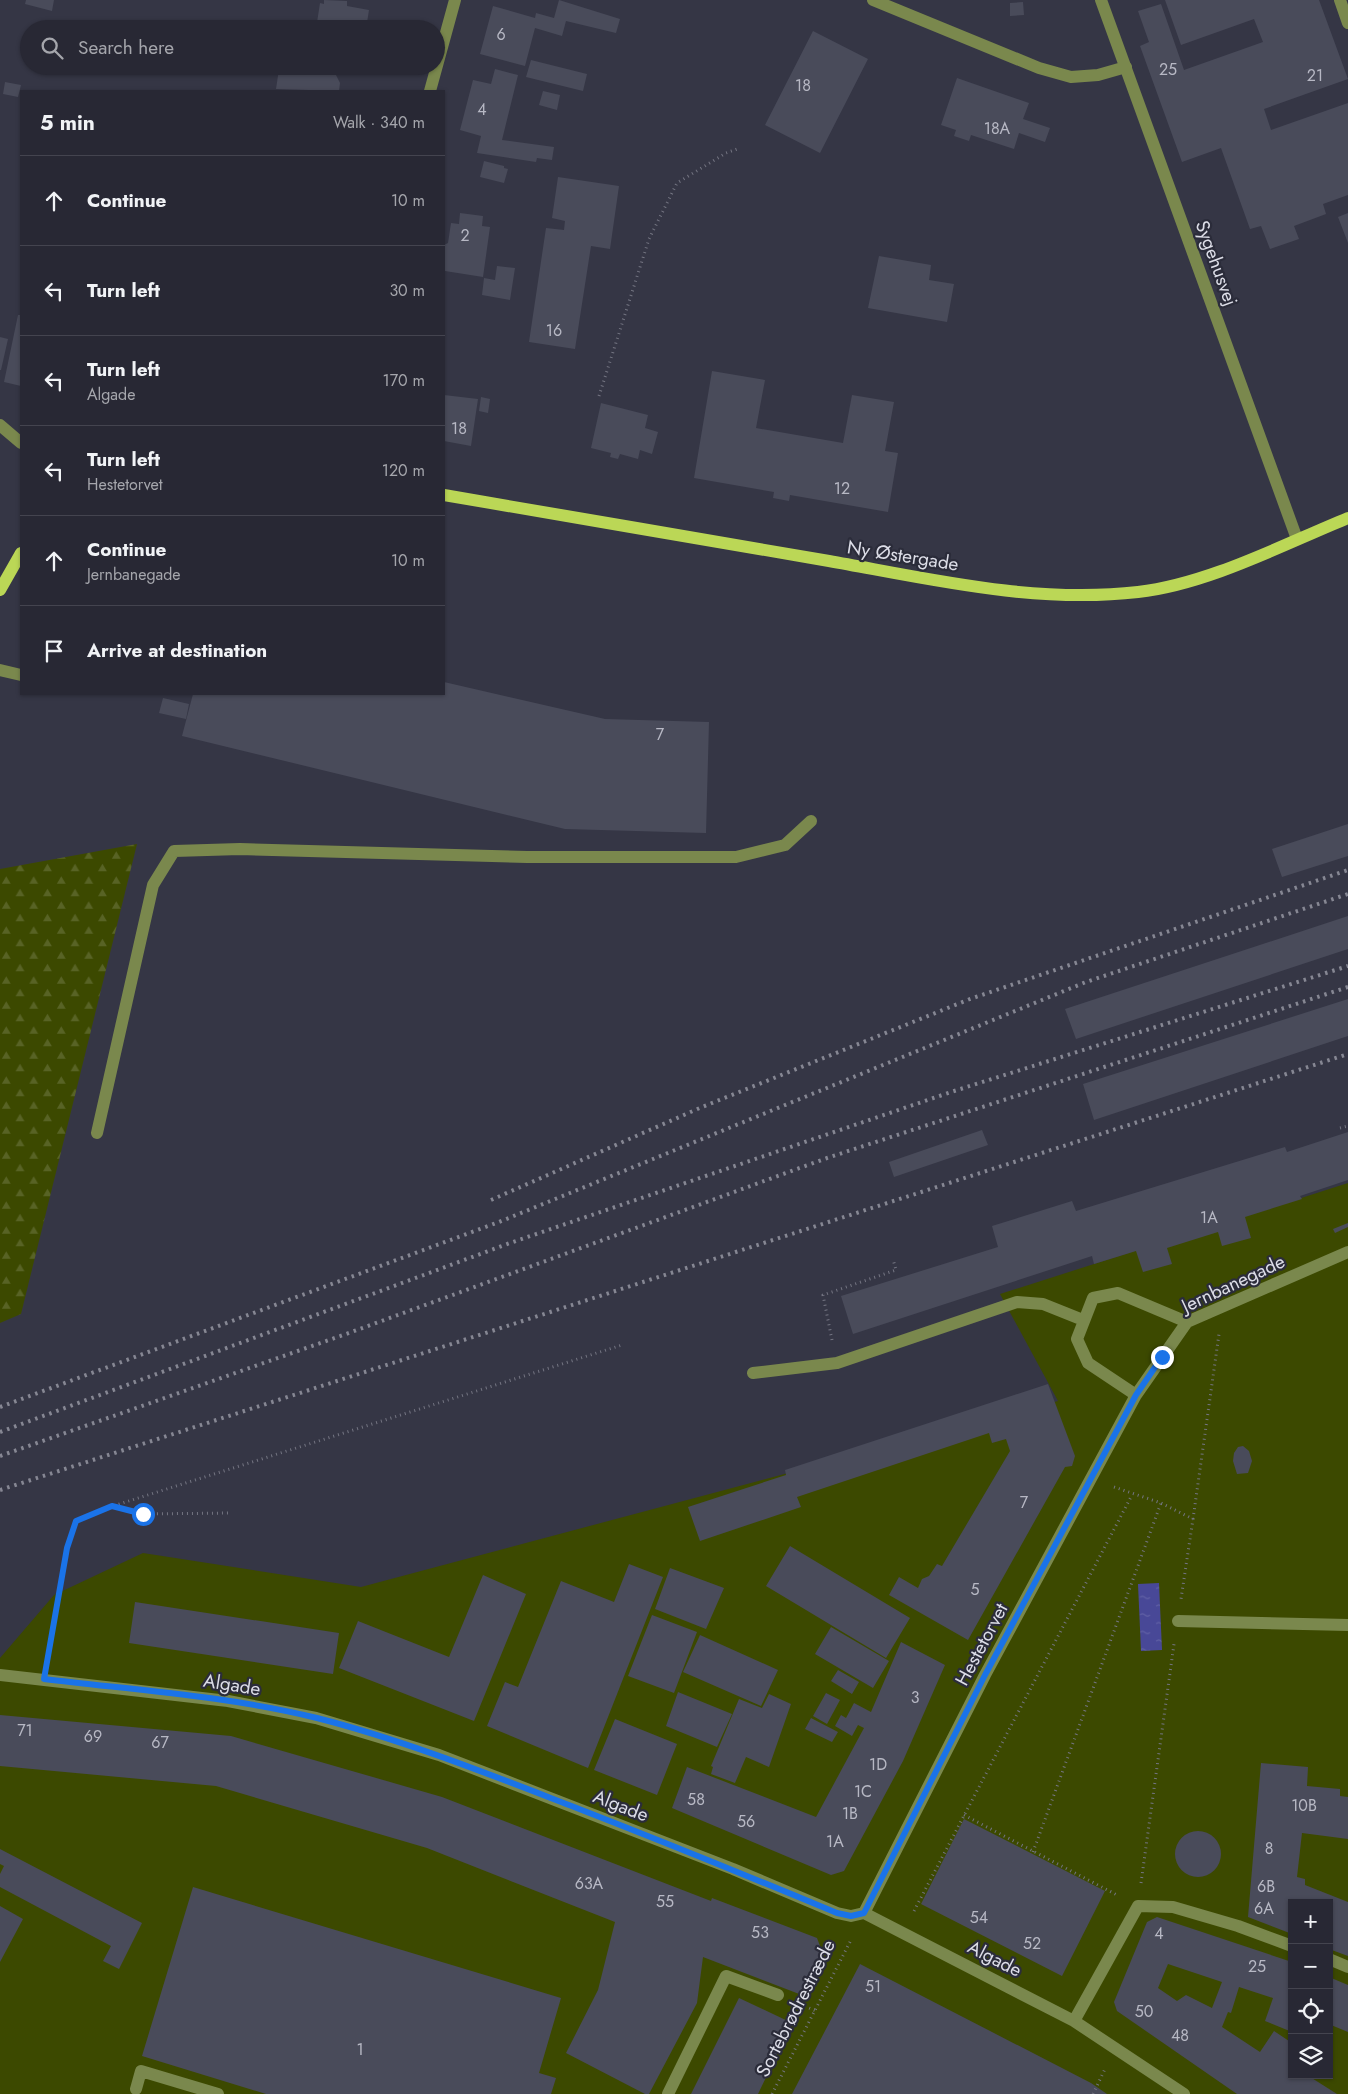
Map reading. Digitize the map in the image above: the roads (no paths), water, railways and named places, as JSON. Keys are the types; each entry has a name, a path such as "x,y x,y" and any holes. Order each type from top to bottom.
{"main road":[{"name":"Ny Østergade","path":"445,495 923,578 1024,592 1090,596 1140,592 1196,581 1348,518"},
{"path":"0,590 20,555"}],"street":[{"path":"445,36 455,0"},
{"path":"873,0 1039,68 1071,77 1098,75 1126,67"},
{"name":"Sygehusvej","path":"1101,0 1297,539"},
{"path":"1340,0 1348,23"},
{"path":"430,90 434,75"},
{"path":"0,425 20,442"},
{"path":"0,670 20,675"},
{"path":"96,1132 152,885 174,851 240,849 527,857 736,857 785,845 810,821"},
{"name":"Jernbanegade","path":"1136,1395 1187,1322 1348,1252"},
{"path":"1136,1395 1088,1364 1077,1339 1093,1298 1118,1293 1187,1322"},
{"path":"753,1373 837,1363 1017,1302 1043,1304 1083,1320"},
{"name":"Hestetorvet","path":"864,1913 985,1675 1136,1395"},
{"path":"1178,1621 1348,1625"},
{"name":"Algade","path":"0,1675 228,1701 316,1718 440,1755 733,1869 837,1913 851,1916 864,1913 1074,2021 1184,2094"},
{"path":"1074,2021 1138,1906 1173,1907 1238,1926 1288,1945"},
{"path":"1333,1961 1348,1967"},
{"name":"Sortebrødrestræde","path":"668,2094 726,1976 778,1995"},
{"path":"136,2090 141,2071 218,2094"}],"water":[{"path":"1159,1583 1162,1650 1141,1651 1138,1584"}],"railway":[{"path":"491,1200 702,1107 970,999 1348,870"},
{"path":"0,1407 499,1222 1086,982 1348,894"},
{"path":"0,1432 510,1243 951,1092 1348,966"},
{"path":"0,1456 346,1334 827,1158 1348,987"},
{"path":"0,1490 1348,1054"}]}
